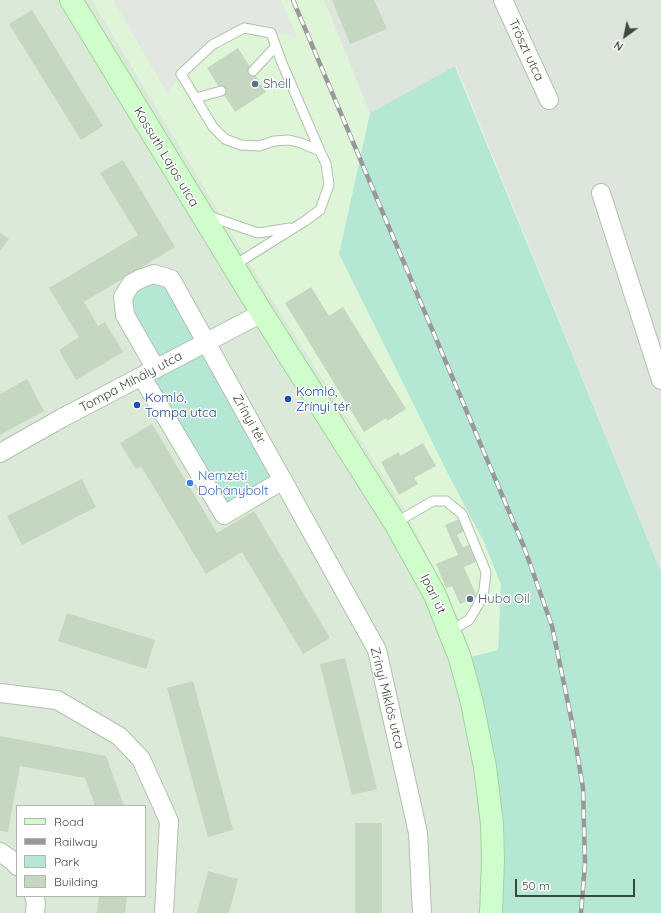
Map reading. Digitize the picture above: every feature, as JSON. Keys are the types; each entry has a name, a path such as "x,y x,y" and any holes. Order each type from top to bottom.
{"main road":[{"name":"Kossuth Lajos utca","path":"71,0 262,313"},
{"name":"Ipari út","path":"262,313 395,523 435,595 450,631 460,658 470,695 486,767 493,861 491,913"}],"street":[{"name":"Tröszt utca","path":"502,0 549,100"},
{"path":"602,193 661,380"},
{"name":"Zrínyi tér","path":"154,274 171,279 206,342 283,480 224,515 149,373 125,315 123,297 131,284 154,274"},
{"name":"Tompa Mihály utca","path":"0,453 62,418 262,313"},
{"name":"Zrínyi Miklós utca","path":"283,480 377,650 418,833 422,913"},
{"path":"0,693 57,700 120,736 141,759 169,821 164,913"},
{"path":"0,852 16,865"},
{"path":"34,897 36,903 35,913"}],"lane":[{"path":"234,266 320,210 329,186 326,164 282,63 271,33 244,28 212,45 181,74 213,127 225,139 241,145 259,146 274,141 289,140 320,151"},
{"path":"253,71 276,46"},
{"path":"196,98 221,91"},
{"path":"200,213 258,233 295,227"},
{"path":"395,523 432,501 446,501 462,514 486,572 484,590 478,605 469,620 450,631"}],"shaded area":[{"path":"0,0 92,0 257,275 403,506 461,623 471,657 472,703 491,913 0,913"},
{"path":"92,0 324,0 370,113 339,254 451,480 483,540 501,585 498,650 471,657 461,623 403,506 257,275"},
{"path":"113,0 281,0 297,37 244,28 212,45 181,74 167,93"},
{"path":"324,0 661,0 661,572 456,66 370,113"}],"green space":[{"path":"455,66 661,572 661,913 491,913 472,703 471,657 498,650 501,585 483,540 451,480 339,254 370,113"},
{"path":"171,279 283,480 224,515 142,377 156,369 125,315 131,284"}],"building":[{"path":"332,0 374,0 387,29 350,44"},
{"path":"32,10 103,126 81,140 9,24"},
{"path":"238,48 266,92 235,112 207,68"},
{"path":"123,160 175,247 84,302 98,326 105,322 123,352 76,380 59,350 79,337 49,288 138,235 100,173"},
{"path":"0,233 9,239 0,251"},
{"path":"311,287 329,316 343,307 406,409 387,421 386,418 364,432 285,303"},
{"path":"27,379 44,411 0,435 0,394"},
{"path":"152,424 217,533 254,511 330,638 303,654 242,552 206,574 141,466 136,469 120,443"},
{"path":"423,443 436,466 414,478 418,484 399,495 381,462 399,452 400,456"},
{"path":"82,479 96,507 22,545 7,516"},
{"path":"462,518 467,530 457,535 463,547 473,543 481,560 464,567 477,597 460,604 452,586 446,588 436,564 458,555 445,525"},
{"path":"67,613 155,640 146,669 58,641"},
{"path":"345,658 377,789 352,795 320,664"},
{"path":"193,681 233,830 208,837 167,688"},
{"path":"0,736 106,756 124,805 95,805 85,778 20,766 8,832 0,831"},
{"path":"355,823 382,823 382,913 355,913"},
{"path":"208,871 238,879 229,913 197,913"},
{"path":"99,897 127,897 125,913 97,913"}],"railway":[{"path":"293,0 524,547 552,626 572,722 583,788 585,863 581,913"}],"place":[{"name":"Shell","path":"255,84"},
{"name":"Komló, Zrínyi tér","path":"288,399"},
{"name":"Komló, Tompa utca","path":"137,405"},
{"name":"Nemzeti Dohánybolt","path":"190,483"},
{"name":"Huba Oil","path":"470,599"}]}
